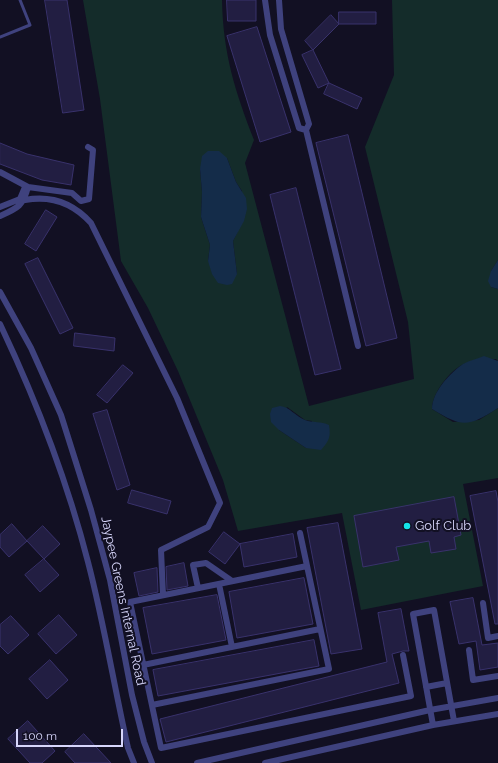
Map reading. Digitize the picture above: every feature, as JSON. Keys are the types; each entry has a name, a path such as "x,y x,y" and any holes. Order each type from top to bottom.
{"street":[{"path":"265,0 270,35 299,128 306,130"},
{"path":"279,0 281,29 309,124 306,130 358,346"},
{"path":"0,172 27,186 72,193 81,201 86,201 89,199 93,150 88,147"},
{"path":"0,216 18,208 25,200 27,186"},
{"path":"0,207 20,199 27,186"},
{"path":"25,200 44,198 64,202 84,215 91,223 108,254 177,398 220,503 208,527 161,550 164,595"},
{"name":"Jaypee Greens Internal Road","path":"0,292 31,348 61,415 91,510 110,580 132,695 144,742 152,763"},
{"name":"Jaypee Greens Internal Road","path":"0,324 42,420 88,562 128,748 134,763"},
{"path":"152,705 328,669 300,533"},
{"path":"198,588 193,565 206,562 232,581"},
{"path":"307,566 130,602 161,748 411,696 403,655"},
{"path":"219,584 232,647"},
{"path":"483,603 488,638 498,636"},
{"path":"433,725 413,614 434,610 454,721"},
{"path":"143,665 320,628"},
{"path":"468,650 473,680 498,676"},
{"path":"426,687 447,683"},
{"path":"197,763 430,710 498,698"},
{"path":"266,763 433,725 498,714"}],"lane":[{"path":"0,37 30,25 20,0"}],"green space":[{"path":"83,0 222,0 225,38 231,72 254,140 245,163 309,406 414,379 408,322 365,147 394,75 392,0 498,0 498,260 491,271 491,287 498,289 498,361 496,359 475,361 464,364 453,371 438,389 432,409 453,422 479,420 498,408 498,478 463,484 483,586 361,610 342,513 238,531 223,480 178,371 148,308 121,261 100,99","holes":["227,158 236,182 242,191 237,233 233,241 237,274 208,261 210,245 201,217 202,192 200,169","287,407 305,420 312,421 306,448 279,430"]}],"water":[{"path":"208,151 219,151 227,158 236,182 246,198 247,209 244,221 233,241 237,274 232,284 227,285 218,283 212,274 208,261 210,245 201,217 202,192 200,169 202,156"},
{"path":"498,260 498,289 491,287 488,281 491,271"},
{"path":"484,356 498,361 498,408 479,419 465,423 451,420 432,409 435,396 447,378 468,361"},
{"path":"280,406 287,408 305,420 329,425 329,439 321,450 306,448 279,430 271,422 270,414 272,408"}],"building":[{"path":"45,0 67,0 84,110 63,113"},
{"path":"227,0 256,0 256,21 228,21"},
{"path":"339,12 376,12 376,24 339,24"},
{"path":"331,15 339,24 313,50 305,41"},
{"path":"257,27 291,132 260,142 227,36"},
{"path":"313,50 329,83 318,88 302,55"},
{"path":"329,83 362,98 357,109 324,94"},
{"path":"348,135 397,338 366,346 316,143"},
{"path":"0,143 27,154 74,165 71,185 42,180 0,164"},
{"path":"296,188 341,369 315,375 270,195"},
{"path":"46,210 57,217 36,251 25,244"},
{"path":"38,258 73,328 60,334 25,264"},
{"path":"75,333 115,338 114,351 74,346"},
{"path":"123,365 133,373 107,403 97,395"},
{"path":"107,410 130,485 117,490 93,414"},
{"path":"132,490 171,501 167,514 128,503"},
{"path":"496,491 498,502 498,624 495,624 470,496"},
{"name":"Golf Club","path":"454,497 461,535 454,537 456,549 431,553 429,541 396,547 399,560 363,567 354,516"},
{"path":"338,523 362,649 331,654 307,528"},
{"path":"12,524 27,541 9,557 0,547 0,535"},
{"path":"43,526 60,544 44,559 27,541"},
{"path":"224,532 240,544 225,564 209,552"},
{"path":"293,534 297,557 244,567 240,544"},
{"path":"44,559 59,575 40,592 25,575"},
{"path":"184,563 188,586 167,590 166,567"},
{"path":"157,568 158,592 139,596 134,573"},
{"path":"304,578 313,624 237,638 229,592"},
{"path":"217,595 226,640 152,654 143,608"},
{"path":"473,598 482,645 498,643 498,667 480,670 476,641 459,644 450,602"},
{"path":"401,609 409,651 392,654 399,683 166,742 160,719 387,662 378,613"},
{"path":"59,615 77,635 56,654 38,634"},
{"path":"11,616 29,635 8,654 0,646 0,625"},
{"path":"314,640 319,666 158,696 153,670"},
{"path":"50,660 68,680 47,699 29,679"},
{"path":"28,721 55,751 42,763 30,763 8,739"},
{"path":"84,734 111,763 75,763 65,752"}],"place":[{"name":"Golf Club","path":"407,526"}]}
